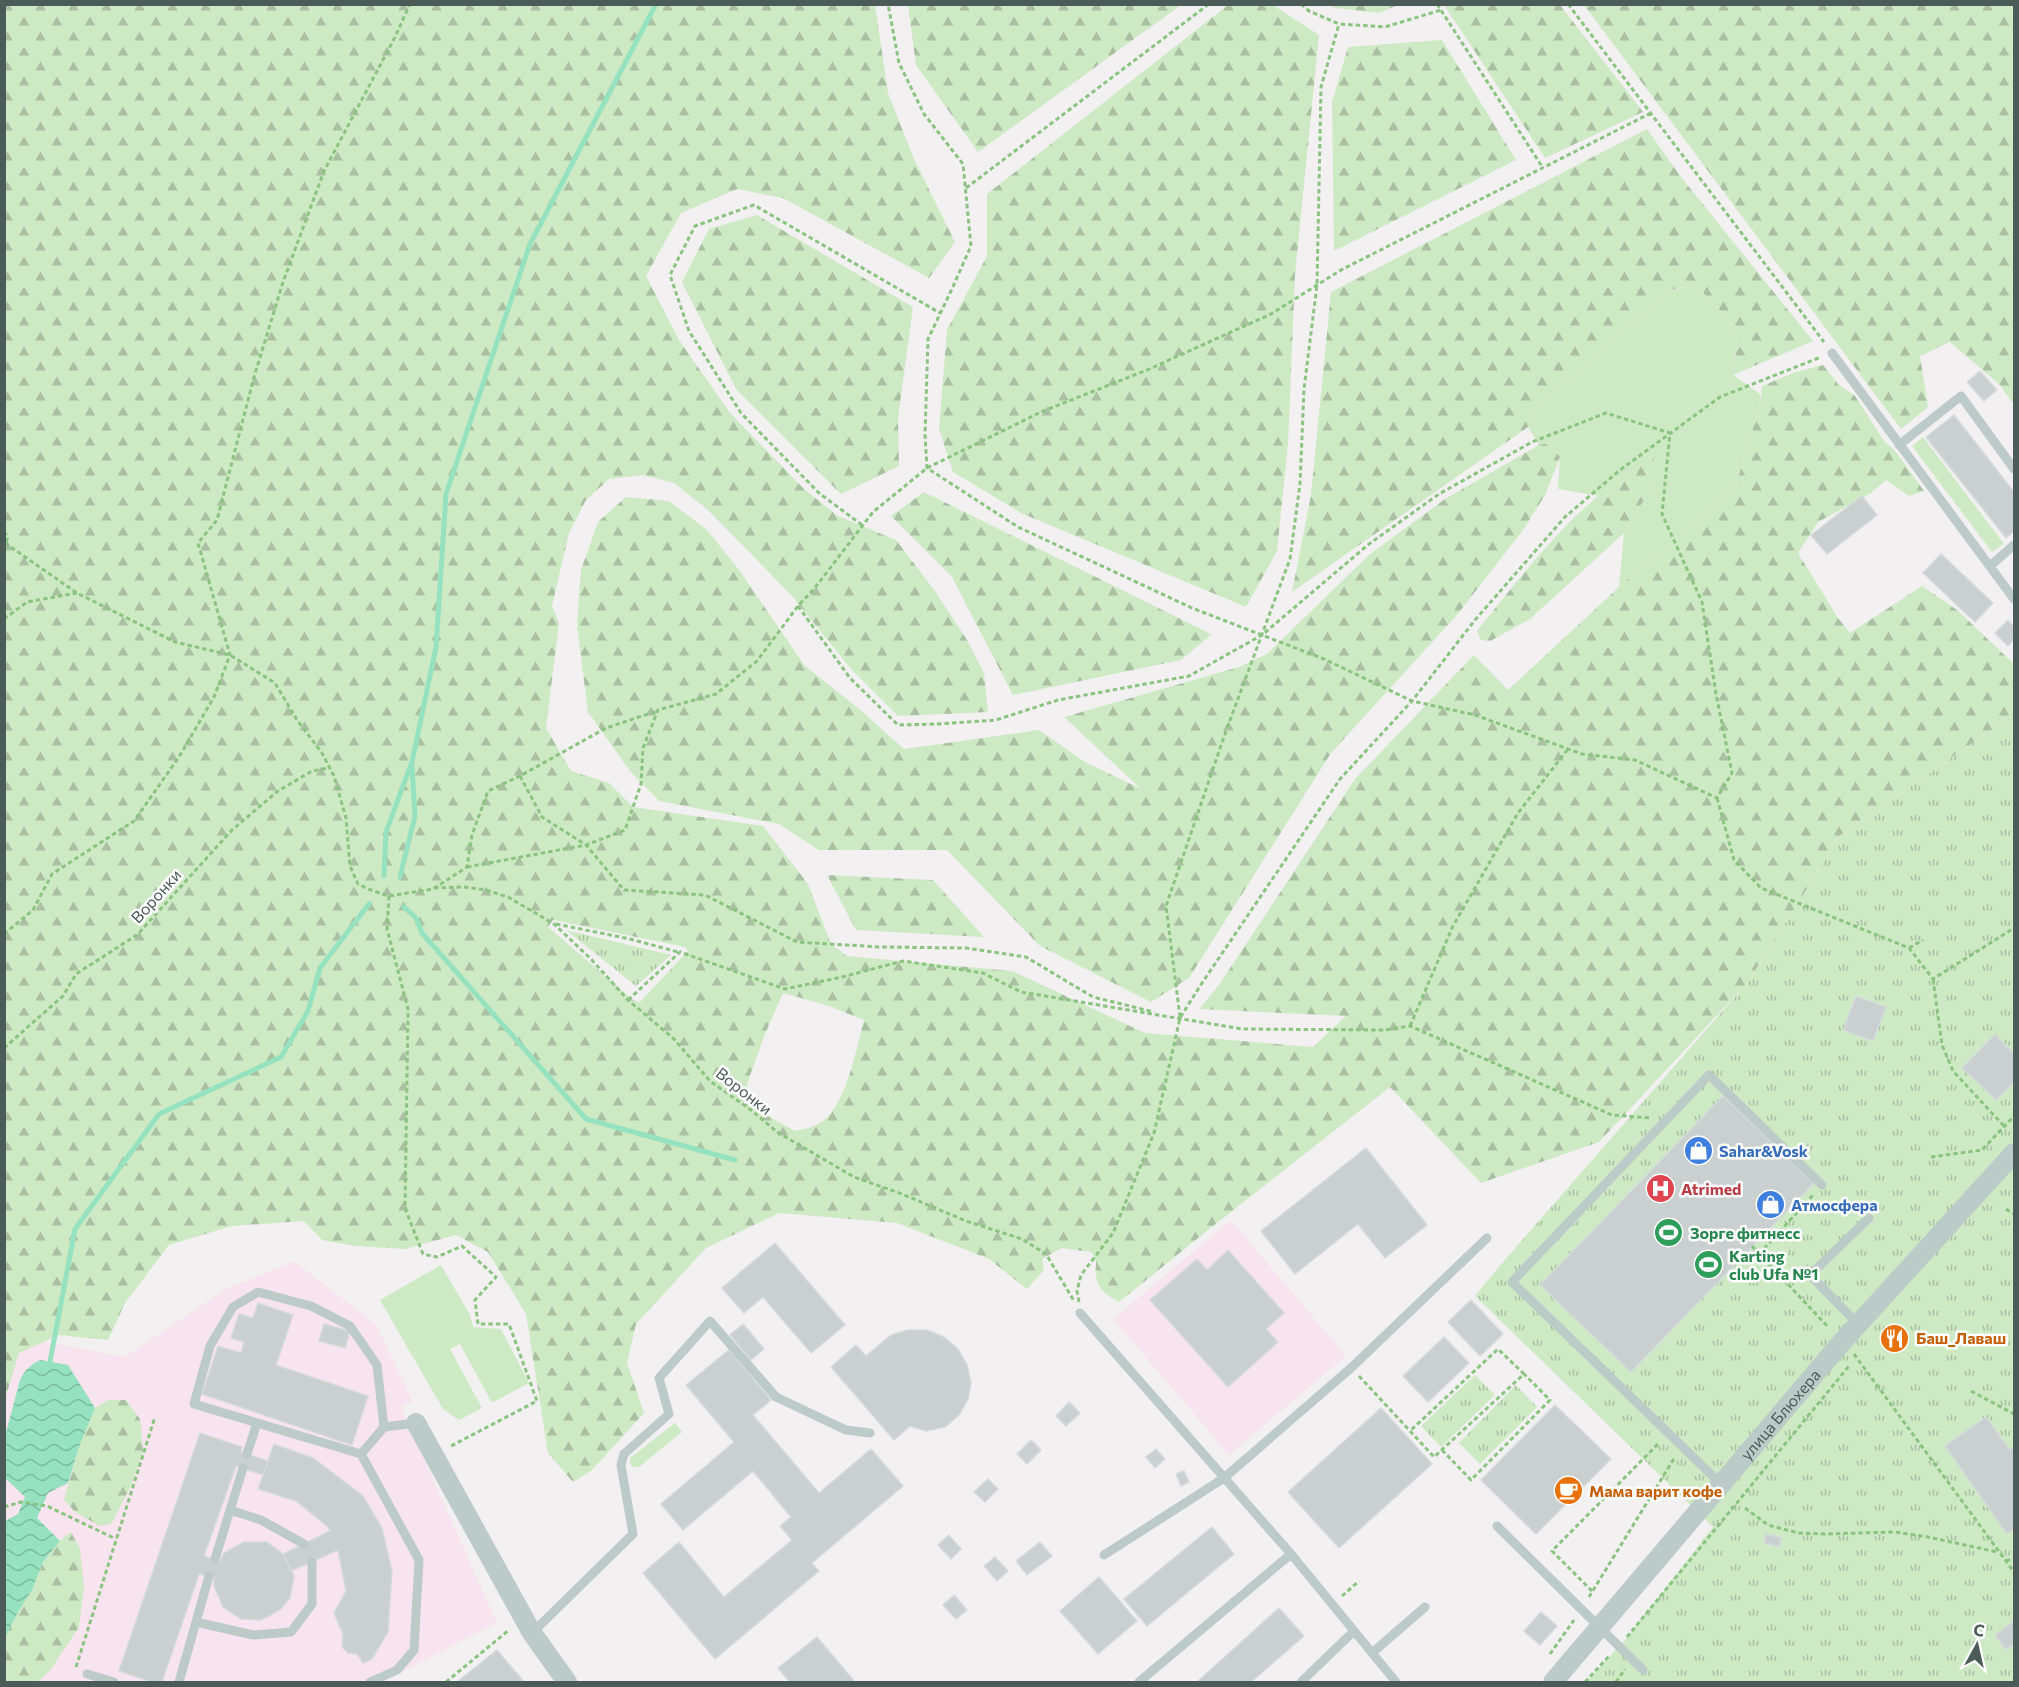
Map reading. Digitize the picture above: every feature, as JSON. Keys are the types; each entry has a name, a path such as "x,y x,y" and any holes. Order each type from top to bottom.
{"street":[{"name":"улица Блюхера","path":"1553,1683 1842,1342 2014,1153"},
{"path":"416,1423 528,1625 567,1683"}],"lane":[{"path":"1832,353 2014,598"},
{"path":"1899,445 1961,396 2014,469"},
{"path":"1990,566 2014,545"},
{"path":"1721,1484 1512,1282 1709,1075 1822,1185"},
{"path":"1858,1324 1810,1275 1869,1218"},
{"path":"1104,1555 1224,1478 1351,1368 1487,1238"},
{"path":"370,1683 397,1670 414,1650 419,1560 361,1454 194,1404 210,1346 233,1306 258,1292 311,1306 350,1326 377,1365 384,1427"},
{"path":"1080,1313 1291,1554 1396,1683"},
{"path":"528,1625 633,1534 621,1465 624,1454 669,1414 659,1378 710,1321 776,1397 846,1430 870,1433"},
{"path":"248,1454 257,1422"},
{"path":"361,1454 384,1427 416,1423"},
{"path":"215,1559 243,1468"},
{"path":"230,1510 261,1520 304,1544"},
{"path":"1497,1526 1643,1670"},
{"path":"1140,1683 1291,1554"},
{"path":"196,1622 253,1635 291,1632 312,1604 312,1562"},
{"path":"179,1683 210,1576"},
{"path":"1372,1653 1425,1608"},
{"path":"1301,1683 1354,1631"},
{"path":"87,1674 114,1683"}],"path":[{"path":"4,934 33,910 52,874 134,821 185,747 214,697 230,655 198,543 217,520 254,377 273,314 324,171 410,4"},
{"path":"888,4 899,63 924,114 963,164 971,246 928,339 925,435 927,468"},
{"path":"966,188 1209,4"},
{"path":"1301,4 1309,11 1339,24 1385,27 1441,10"},
{"path":"1437,4 1542,168"},
{"path":"1080,1313 1077,1291 1082,1275 1113,1233 1154,1133 1180,1018 1340,778 1412,701 1475,620 1565,517 1620,470 1720,398 1832,353 1568,4"},
{"path":"1180,1018 1166,906 1226,732 1290,559 1300,484 1304,389 1317,285 1321,87 1339,24"},
{"path":"467,867 472,835 488,791 606,729 658,710 716,694 757,661 873,512 927,468 1041,412 1147,370 1271,314 1341,270 1651,113"},
{"path":"862,525 819,492 741,413 689,331 670,276 695,226 754,205 940,313"},
{"path":"798,606 850,678 898,724 996,720 1058,700 1189,676 1262,635 1369,544 1439,494 1532,442 1606,413 1670,433"},
{"path":"1670,433 1662,514 1702,602 1714,684 1732,773 1717,798 1734,860 1761,888 1909,948 1933,979 1942,1045 1953,1071 2004,1126"},
{"path":"927,468 1018,527 1192,608 1324,659 1412,701 1475,714 1582,754 1635,760 1717,798"},
{"path":"4,532 8,537 5,545 77,593 175,642 230,655 275,683 297,720 322,753 334,776 346,818 350,866 358,884 389,896 387,929 408,1009 405,1208 423,1254 437,1257 462,1246 496,1277 475,1300 478,1324 509,1324 537,1401 434,1455"},
{"path":"4,619 27,602 77,593"},
{"path":"433,889 467,867 586,844 625,830 641,784 643,748 658,710"},
{"path":"1410,1026 1452,926 1518,813 1568,749"},
{"name":"Воронки","path":"4,1048 63,996 76,974 137,935 232,830 278,791 312,771 329,768"},
{"path":"520,776 542,817 586,844 624,890 705,896 797,942 880,947 966,948 1026,957 1094,997 1180,1018"},
{"name":"Воронки","path":"389,896 464,887 486,890 508,897 554,924 591,959 628,1000 674,1039 710,1081 777,1132 854,1177 966,1221 1022,1239 1046,1254 1080,1313"},
{"path":"554,924 630,939 680,952 785,989 903,961 983,973 1021,992 1242,1029 1384,1030 1410,1026 1612,1115 1667,1119"},
{"path":"1933,979 2014,928"},
{"path":"1909,948 1923,939"},
{"path":"628,1000 680,952"},
{"path":"1931,1157 1982,1150 2014,1116"},
{"path":"1759,1254 1822,1185"},
{"path":"2006,1209 2014,1214"},
{"path":"1752,1246 1856,1356 2014,1572"},
{"path":"1410,1431 1498,1349 1550,1401 1471,1480 1442,1450"},
{"path":"1585,1683 1619,1646 1856,1356"},
{"path":"1351,1368 1434,1457 1524,1374"},
{"path":"1971,1391 2014,1414"},
{"path":"87,1674 75,1671 155,1417"},
{"path":"1592,1591 1552,1551 1669,1433"},
{"path":"1550,1655 1582,1610 1682,1446"},
{"path":"4,1507 21,1502 47,1506 116,1539"},
{"path":"1745,1508 1768,1525 1798,1533 1895,1532 1999,1553"},
{"path":"2006,1561 2014,1558"},
{"path":"1332,1604 1359,1581"},
{"path":"446,1683 528,1625"}],"shaded area":[{"path":"1231,1220 1346,1356 1229,1455 1113,1319"},
{"path":"294,1261 376,1324 413,1401 401,1407 497,1623 383,1682 5,1682 4,1353 10,1335 124,1357 224,1290"}],"green space":[{"path":"908,4 1181,5 978,152 916,65"},
{"path":"5,5 875,5 888,93 914,159 955,242 929,278 783,198 737,189 681,213 646,276 679,340 730,413 804,489 838,516 896,540 935,591 967,640 984,673 988,712 898,716 851,669 792,596 707,509 674,483 643,475 609,479 586,500 569,533 552,606 559,623 546,728 571,771 609,783 633,807 763,826 808,884 831,944 847,956 1012,971 1145,1033 1313,1047 1346,1016 1199,1009 1219,985 1355,779 1474,655 1508,690 1619,587 1706,515 1736,485 1760,405 1762,386 1796,372 1823,365 1839,385 1855,396 1884,441 1896,452 1924,491 1909,496 1886,480 1871,493 1818,522 1798,553 1838,618 1850,633 1922,586 1957,610 2014,664 2014,714 1841,835 1748,982 1599,1142 1481,1183 1390,1087 1119,1302 1101,1289 1096,1276 1096,1262 1091,1252 1062,1248 1042,1259 1044,1270 1027,1289 989,1259 897,1223 779,1213 706,1248 636,1324 627,1363 644,1413 591,1471 573,1482 548,1453 526,1314 488,1252 456,1235 405,1249 355,1246 322,1240 304,1221 232,1226 169,1245 125,1303 108,1340 59,1335 19,1353 5,1399","holes":["553,920 685,947 688,951 640,1002 633,1000 548,927","783,993 826,1005 864,1020 848,1078 836,1106 828,1117 818,1124 795,1131 750,1106 747,1084"]},
{"path":"1228,5 1273,5 1319,35 1295,275 1288,444 1277,551 1246,607 1023,514 953,472 939,429 947,330 987,256 987,194"},
{"path":"1330,5 1398,5 1379,13 1335,8"},
{"path":"1444,5 1560,5 1643,112 1545,158"},
{"path":"1584,5 2014,5 2014,405 2000,385 1950,342 1920,356 1928,407 1901,429"},
{"path":"1442,40 1516,160 1334,251 1332,102 1348,47"},
{"path":"1647,129 1681,177 1813,341 1733,375 1737,343 1732,324 1696,285 1669,290 1532,412 1528,427 1292,592 1311,495 1331,292"},
{"path":"757,215 913,307 898,418 899,466 841,494 736,389 682,282 709,229"},
{"path":"1696,285 1732,324 1737,342 1733,375 1760,394 1760,405 1736,485 1706,515 1619,587 1624,533 1651,488 1654,452 1605,497 1558,489 1560,457 1549,443 1539,445 1528,427 1532,412 1669,290"},
{"path":"1923,437 2004,544 1992,552 1912,446"},
{"path":"1549,443 1560,457 1545,495 1523,530 1457,615 1331,753 1189,978 1151,1002 1040,946 947,850 819,850 779,824 659,801 630,771 588,712 577,625 581,570 598,522 626,497 669,501 707,530 740,571 804,665 858,708 904,749 1039,730 1085,762 1141,789 1064,717 1239,667 1267,654 1369,555 1445,499 1539,445"},
{"path":"1655,451 1651,488 1624,533 1530,619 1490,641 1481,640 1477,631 1550,543 1598,496 1605,497"},
{"path":"924,492 1212,634 1181,660 1013,695 952,577 891,516"},
{"path":"2014,714 2014,1682 1586,1682 1625,1640 1713,1527 1475,1296 1748,982 1841,835"},
{"path":"827,875 933,880 984,937 856,930"},
{"path":"566,930 671,955 636,986"},
{"path":"441,1265 470,1315 473,1327 501,1329 529,1383 492,1403 460,1344 450,1349 482,1408 459,1420 443,1409 380,1300"},
{"path":"1475,1375 1495,1395 1441,1447 1421,1426"},
{"path":"1516,1385 1537,1407 1480,1464 1459,1443"},
{"path":"108,1400 126,1400 140,1419 143,1451 131,1486 111,1524 100,1526 75,1512 64,1500 79,1447 95,1408"},
{"path":"675,1423 682,1432 639,1467 633,1467 630,1464 630,1458"},
{"path":"71,1532 80,1549 84,1586 79,1627 51,1669 38,1682 5,1682 4,1638 32,1590 43,1562 60,1541"}],"water":[{"path":"40,1360 68,1365 95,1408 79,1447 68,1483 48,1493 37,1518 60,1541 43,1562 32,1590 5,1638 5,1521 18,1514 25,1497 5,1478 5,1436 20,1380 28,1368"}],"building":[{"path":"1980,371 1997,390 1984,401 1967,382"},
{"path":"1954,415 2014,492 2014,531 2006,538 1926,437"},
{"path":"1862,496 1877,515 1827,554 1811,535"},
{"path":"1941,554 1993,603 1975,622 1923,573"},
{"path":"2008,620 2014,627 2014,639 2008,646 1995,633"},
{"path":"1856,996 1886,1007 1873,1041 1843,1030"},
{"path":"1995,1034 2014,1054 2014,1082 1996,1100 1962,1068"},
{"path":"1723,1096 1814,1183 1631,1372 1540,1285"},
{"path":"1366,1148 1427,1225 1385,1258 1358,1224 1295,1274 1261,1231"},
{"path":"775,1243 845,1325 811,1353 763,1297 744,1313 722,1288"},
{"path":"1228,1250 1284,1313 1266,1329 1278,1342 1228,1387 1150,1300 1197,1259 1207,1270"},
{"path":"1471,1300 1503,1334 1480,1356 1448,1322"},
{"path":"258,1303 293,1315 276,1365 368,1396 352,1445 202,1394 218,1346 241,1353 244,1342 231,1338 239,1314 253,1318"},
{"path":"324,1324 350,1331 345,1348 319,1341"},
{"path":"743,1324 764,1349 751,1360 730,1335"},
{"path":"908,1330 927,1330 944,1337 958,1349 967,1365 971,1383 968,1399 960,1414 945,1427 926,1431 910,1426 894,1440 831,1367 856,1345 866,1356 891,1335"},
{"path":"1896,1332 1901,1337 1895,1344 1889,1339"},
{"path":"1444,1337 1469,1363 1428,1402 1403,1376"},
{"path":"729,1350 771,1400 753,1415 819,1493 871,1449 903,1486 812,1563 819,1571 715,1659 643,1573 679,1542 724,1597 792,1540 780,1526 791,1517 753,1471 683,1530 661,1504 734,1442 686,1385"},
{"path":"1069,1402 1080,1413 1066,1426 1056,1416"},
{"path":"1555,1405 1611,1459 1536,1534 1481,1480"},
{"path":"1381,1408 1432,1464 1339,1548 1288,1492"},
{"path":"1986,1417 2010,1450 2014,1447 2014,1529 2007,1534 1945,1446"},
{"path":"200,1433 242,1447 241,1452 268,1461 263,1475 236,1466 204,1556 220,1561 224,1553 244,1542 267,1542 283,1554 294,1576 290,1598 280,1610 261,1620 241,1619 223,1607 214,1586 214,1577 199,1574 162,1682 152,1682 119,1671"},
{"path":"1031,1440 1041,1450 1027,1464 1017,1454"},
{"path":"274,1444 313,1458 363,1496 382,1528 392,1571 388,1632 372,1659 363,1663 357,1654 348,1653 342,1647 343,1634 334,1613 346,1591 338,1550 291,1571 283,1554 330,1531 296,1501 258,1489"},
{"path":"1156,1449 1165,1459 1155,1468 1146,1457"},
{"path":"1184,1471 1189,1482 1181,1486 1176,1474"},
{"path":"988,1479 998,1489 985,1502 974,1492"},
{"path":"1212,1527 1234,1554 1147,1626 1124,1599"},
{"path":"1766,1534 1782,1538 1779,1547 1764,1543"},
{"path":"949,1535 961,1549 951,1559 938,1545"},
{"path":"1040,1542 1052,1556 1027,1575 1016,1561"},
{"path":"995,1557 1008,1571 997,1581 984,1566"},
{"path":"1099,1577 1137,1621 1098,1654 1060,1611"},
{"path":"954,1595 967,1610 956,1619 943,1605"},
{"path":"1279,1608 1304,1636 1251,1682 1197,1682"},
{"path":"1541,1612 1557,1626 1540,1645 1524,1631"},
{"path":"2014,1621 2014,1644 2006,1650 1995,1635"},
{"path":"817,1637 855,1682 790,1682 778,1668"},
{"path":"497,1650 524,1682 457,1682"}],"waterway":[{"path":"384,876 386,832 412,762 436,647 446,494 530,244 656,4"},
{"path":"400,877 415,816 412,766"},
{"path":"49,1367 75,1229 159,1114 281,1057 308,1011 320,968 369,904"},
{"path":"404,907 416,918 422,933 586,1119 735,1160"}],"place":[{"name":"Sahar&Vosk","path":"1698,1151"},
{"name":"Atrimed","path":"1660,1189"},
{"name":"Атмосфера","path":"1770,1205"},
{"name":"Зорге фитнесс","path":"1669,1233"},
{"name":"Karting club Ufa №1","path":"1708,1265"},
{"name":"Баш_Лаваш","path":"1895,1338"},
{"name":"Мама варит кофе","path":"1568,1491"}]}
